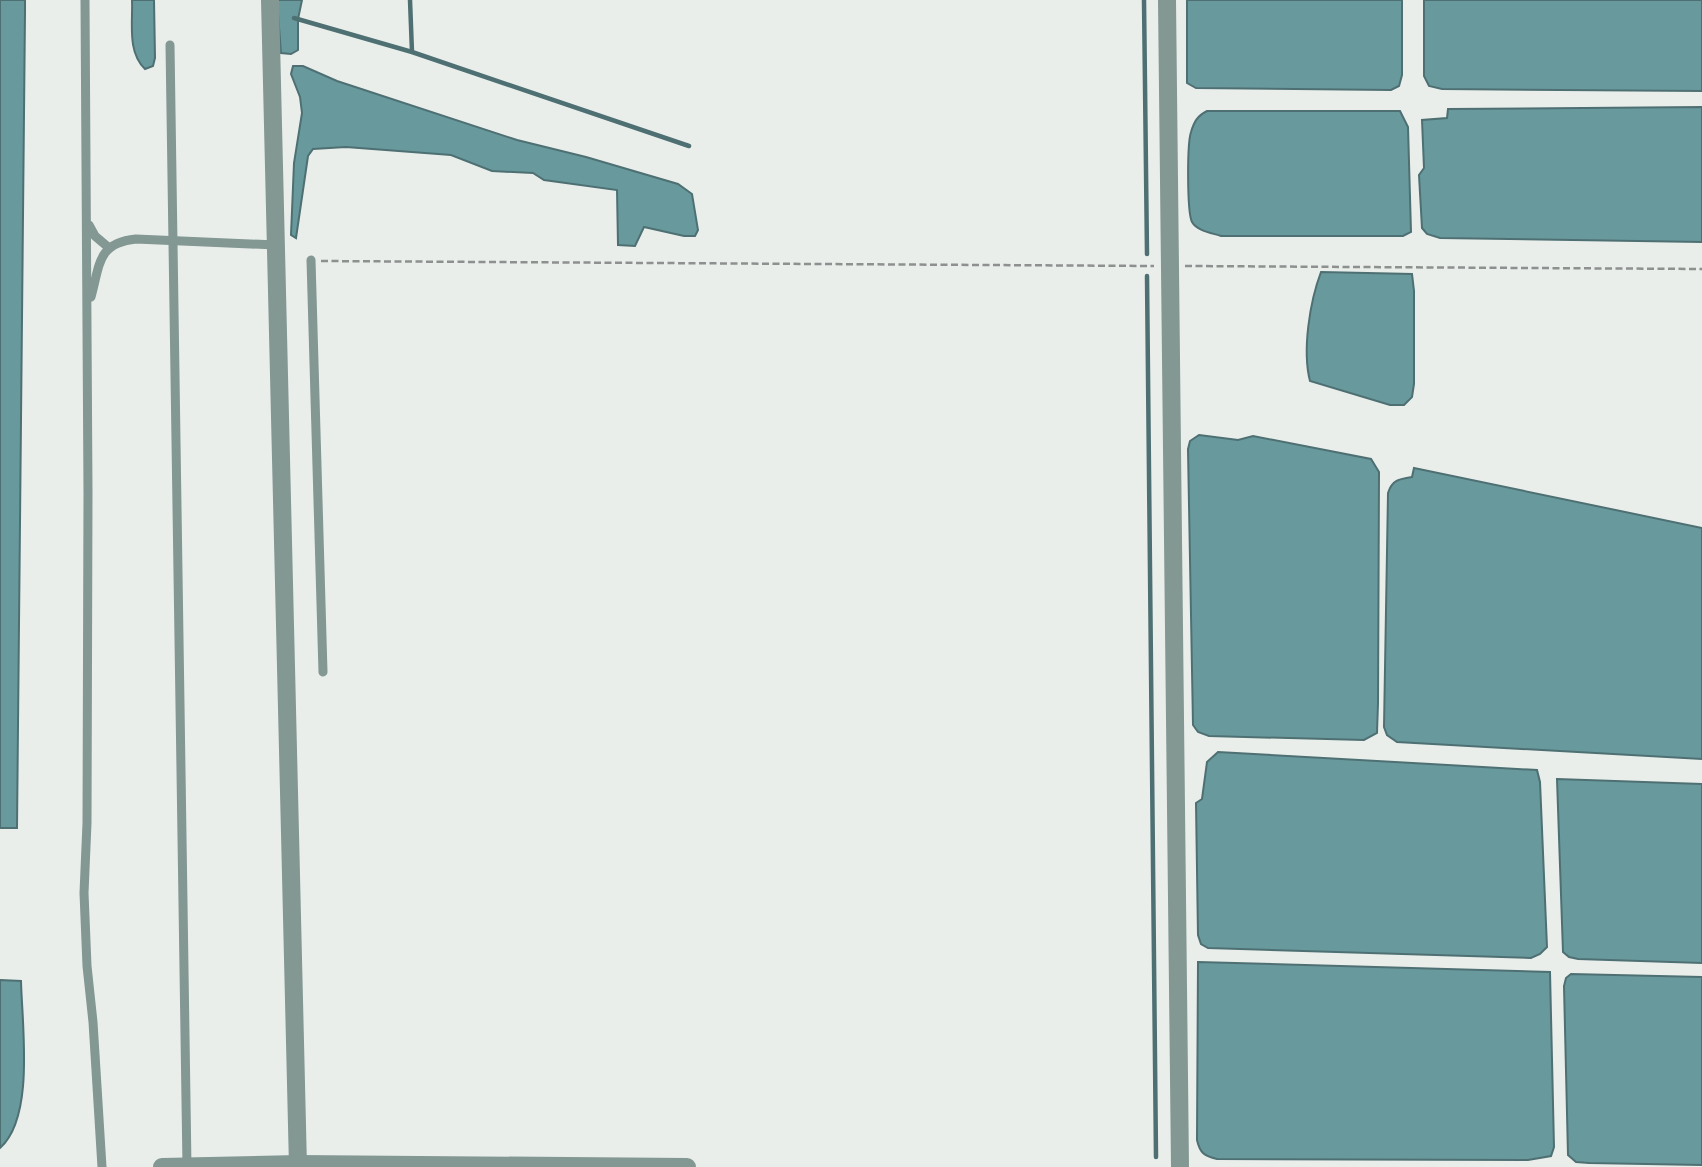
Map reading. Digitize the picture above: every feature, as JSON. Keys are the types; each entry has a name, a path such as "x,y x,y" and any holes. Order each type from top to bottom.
{"street":[{"path":"270,0 298,1166"},
{"path":"1167,0 1180,1167"},
{"path":"162,1167 687,1167"}],"lane":[{"path":"85,0 88,309 85,893 87,966 102,1167"},
{"path":"170,45 187,1167"},
{"path":"87,221 95,236 108,247"},
{"path":"88,309 103,256 108,247 119,241 276,245"},
{"path":"311,260 323,672"}],"path":[{"path":"311,260 1702,269"}],"water":[{"path":"0,0 25,0 17,828 0,828"},
{"path":"132,0 154,0 155,58 153,66 145,69 133,46"},
{"path":"277,0 302,0 298,19 298,50 291,54 281,53"},
{"path":"1187,0 1402,0 1402,75 1399,86 1391,90 1196,88 1187,83"},
{"path":"1424,0 1702,0 1702,91 1442,89 1429,86 1424,76"},
{"path":"293,66 303,66 337,81 517,140 678,184 692,194 698,230 695,236 684,236 644,227 635,246 618,245 617,190 544,180 533,173 492,171 451,155 346,147 313,149 308,156 296,238 291,235 294,163 302,113 300,97 291,74"},
{"path":"1702,107 1702,242 1440,238 1427,234 1422,228 1419,175 1424,168 1422,120 1447,118 1448,109"},
{"path":"1207,111 1400,111 1408,127 1411,232 1403,236 1221,236 1197,228 1190,216 1189,150 1193,125 1198,117"},
{"path":"1321,272 1412,274 1414,384 1412,397 1404,405 1390,405 1310,381 1308,326"},
{"path":"1199,435 1238,440 1253,436 1371,459 1379,472 1377,733 1364,740 1209,736 1198,732 1193,725 1188,449 1190,441"},
{"path":"1414,468 1702,528 1702,759 1397,742 1387,735 1384,727 1388,493 1397,481 1412,477"},
{"path":"1218,752 1537,770 1540,782 1547,947 1531,958 1208,948 1201,944 1198,935 1196,803 1202,799 1207,762"},
{"path":"1557,779 1702,784 1702,963 1578,959 1563,952"},
{"path":"1198,962 1550,972 1554,1147 1551,1156 1528,1160 1217,1159 1206,1155 1201,1151 1197,1140"},
{"path":"1571,974 1702,977 1702,1165 1589,1163 1576,1162 1568,1155 1564,986 1566,978"},
{"path":"0,980 21,981 24,1069 18,1115 11,1134 0,1148"}],"waterway":[{"path":"410,0 412,52"},
{"path":"1144,0 1147,254"},
{"path":"294,18 412,52 689,146"},
{"path":"1147,276 1156,1157"}]}
